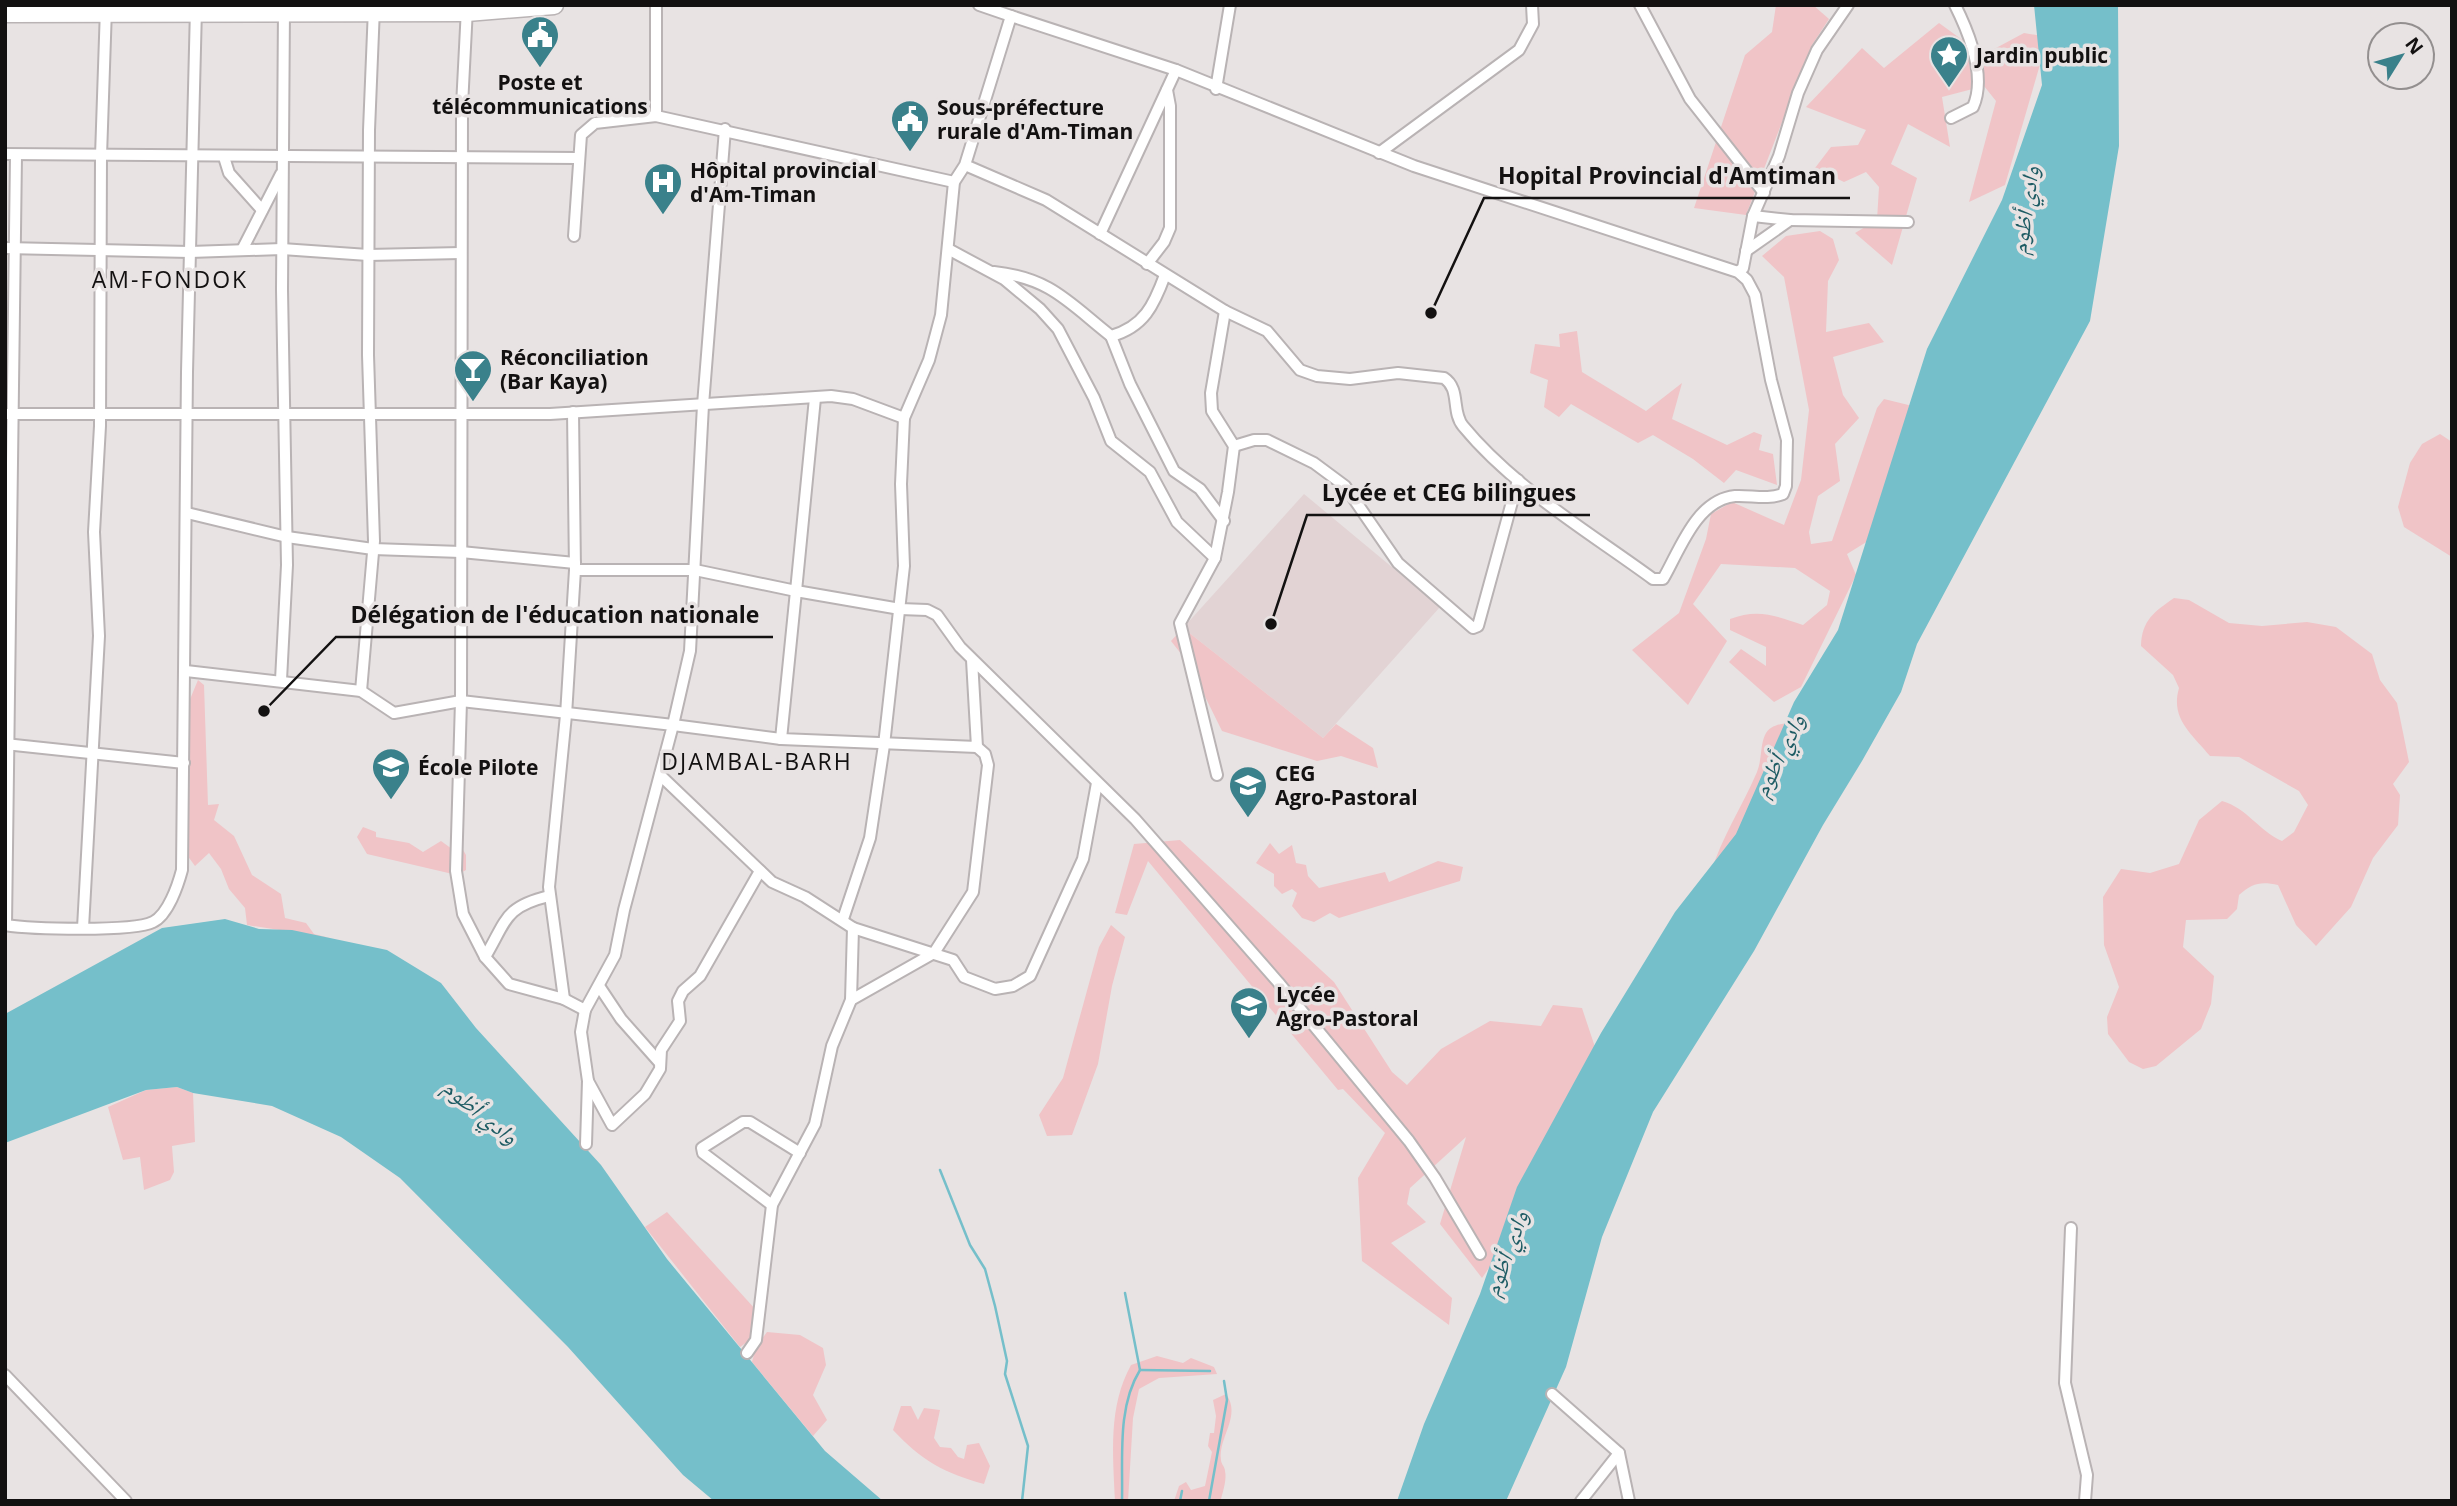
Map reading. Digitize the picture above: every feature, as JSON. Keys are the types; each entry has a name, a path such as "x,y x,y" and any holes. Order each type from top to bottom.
{"main road":[{"path":"14,10 467,9 554,5"}],"street":[{"path":"656,5 656,116"},
{"path":"965,165 1046,200 1225,311 1267,331 1293,366 1317,376 1350,379 1398,373 1444,378 1454,389 1458,418 1462,425 1518,480 1659,581 1664,579 1704,510 1734,496 1774,498 1783,494 1786,486 1787,440 1771,380 1755,295 1747,280 1738,272 1379,153 1216,89 1175,70 979,5"},
{"path":"1216,89 1230,5"},
{"path":"1379,153 1519,50 1533,24 1532,5"},
{"path":"1640,5 1690,99 1764,193"},
{"path":"1738,272 1743,268 1754,216 1798,93 1817,50 1848,5"},
{"path":"1951,118 1973,107 1978,92 1974,54 1955,5"},
{"path":"83,928 99,636 94,531 100,414 101,156 106,9"},
{"path":"196,9 192,157 187,416 182,870 163,913 152,923 35,929 6,925 11,154 192,157 577,158"},
{"path":"281,680 286,537 281,156 284,9"},
{"path":"361,691 373,549 368,158 374,9"},
{"path":"467,9 462,158 461,701 456,871 463,915 485,957 509,984 564,999 585,1010"},
{"path":"843,919 870,838 884,745 904,566 901,484 904,418 929,360 941,315 954,182 965,165 1011,16"},
{"path":"1100,234 1175,70"},
{"path":"1147,264 1164,242 1170,228 1170,106 1167,90"},
{"path":"574,236 577,158 581,135 596,123 656,116 725,129 954,182"},
{"path":"586,1144 587,1081 581,1032 585,1010 615,955 690,650 703,405 725,129"},
{"path":"224,157 229,173 262,210"},
{"path":"242,250 282,172"},
{"path":"1754,216 1790,220 1908,222"},
{"path":"1746,251 1790,220"},
{"path":"10,248 101,251 282,249 368,255 461,253"},
{"path":"948,249 989,271 1022,294 1058,329 1094,398 1111,441 1150,472 1177,522 1215,558"},
{"path":"989,271 1022,275 1049,285 1111,337 1130,384 1174,471 1200,489 1224,521"},
{"path":"1111,337 1129,331 1152,310 1165,275"},
{"path":"1217,775 1180,623 1215,558 1224,521 1234,446 1212,411 1211,393 1225,311"},
{"path":"8,414 285,416 573,412 842,397 904,418"},
{"path":"781,739 816,398"},
{"path":"564,999 549,896 566,715 575,567 573,412"},
{"path":"1234,446 1254,440 1267,440 1314,463 1345,486 1398,562 1473,628 1478,626 1518,480"},
{"path":"187,513 286,537 373,549 461,552 575,567 695,570 900,609 927,610 937,615 972,660 1135,819 1269,972 1409,1141 1436,1178 1480,1254"},
{"path":"972,660 977,747"},
{"path":"186,671 361,691 394,713 461,701 781,739 977,747 985,754 988,765 975,888 934,953 851,999"},
{"path":"8,744 184,763"},
{"path":"660,775 772,882 843,919 853,928 953,960 964,977 995,989 1013,986 1030,976 1083,859 1097,783"},
{"path":"587,1081 612,1125 645,1094 661,1064 661,1050 680,1021 678,1001 683,991 700,976 760,872"},
{"path":"485,957 513,909 522,902 549,896"},
{"path":"747,1353 756,1340 772,1205 815,1124 830,1051 851,999 853,928"},
{"path":"599,986 621,1019 661,1064"},
{"path":"772,1205 703,1153 702,1149 747,1122 800,1153"},
{"path":"2071,1228 2065,1383 2087,1475 2085,1501"},
{"path":"5,1375 127,1501"},
{"path":"1552,1394 1619,1453 1629,1501"},
{"path":"1581,1501 1619,1453"}],"shaded area":[{"path":"1776,5 1813,5 1829,19 1812,45 1746,215 1694,208 1745,55 1772,32"},
{"path":"1939,23 1983,55 2024,33 2048,37 2005,185 1969,202 1996,101 1984,86 1942,97 1950,147 1908,124 1891,164 1917,178 1892,265 1855,233 1877,220 1879,187 1866,172 1844,182 1815,168 1831,147 1858,145 1866,130 1806,107 1862,48 1884,68"},
{"path":"1820,231 1833,239 1839,260 1828,281 1826,332 1869,323 1884,342 1833,357 1843,395 1859,418 1835,444 1840,481 1818,496 1809,532 1811,544 1832,541 1877,408 1884,399 1933,411 1876,536 1847,554 1856,575 1801,687 1774,702 1729,662 1741,649 1766,666 1766,647 1730,630 1730,619 1758,614 1803,625 1827,605 1830,591 1795,568 1721,564 1693,604 1727,641 1688,705 1632,650 1679,613 1706,539 1711,514 1732,502 1784,525 1801,480 1809,410 1784,277 1762,256 1786,236"},
{"path":"1577,331 1582,372 1646,411 1682,383 1672,419 1727,445 1754,432 1762,435 1759,450 1773,454 1777,485 1736,470 1724,483 1693,459 1653,435 1638,443 1571,404 1559,417 1544,407 1548,380 1530,373 1535,344 1560,347 1559,334"},
{"path":"2440,434 2452,442 2452,557 2404,527 2398,507 2410,463 2422,444"},
{"path":"1304,494 1440,607 1323,738 1183,628"},
{"path":"2174,598 2189,600 2229,623 2262,626 2307,622 2336,627 2372,654 2380,680 2397,703 2409,762 2393,784 2400,795 2398,825 2373,858 2351,907 2316,946 2296,925 2278,885 2262,883 2244,891 2239,895 2237,909 2227,919 2186,920 2183,947 2214,976 2211,1004 2201,1029 2156,1066 2143,1069 2129,1062 2108,1034 2107,1017 2119,987 2104,945 2103,897 2121,869 2150,873 2179,864 2199,820 2222,801 2239,809 2266,832 2282,841 2294,832 2308,805 2299,791 2239,757 2210,756 2184,725 2178,709 2179,688 2173,675 2141,646 2150,618"},
{"path":"1183,628 1323,738 1336,724 1373,748 1378,768 1341,756 1317,761 1222,731 1189,664 1171,641"},
{"path":"198,680 204,685 208,805 219,804 214,820 234,836 252,875 281,894 285,918 306,923 314,934 330,938 247,925 245,908 229,889 221,869 209,853 195,866 187,855 186,709"},
{"path":"1793,722 1775,788 1710,875 1720,848 1757,772 1767,731"},
{"path":"363,827 376,832 376,837 409,843 423,852 441,841 452,849 462,848 466,855 466,870 457,875 367,854 357,837"},
{"path":"1180,840 1334,982 1392,1072 1407,1085 1441,1049 1490,1021 1541,1026 1553,1005 1582,1008 1595,1047 1500,1252 1482,1278 1440,1224 1466,1137 1410,1188 1407,1204 1426,1222 1391,1243 1452,1298 1449,1325 1362,1261 1358,1178 1385,1133 1343,1089 1338,1090 1148,861 1127,915 1115,913 1134,844"},
{"path":"1270,843 1279,854 1292,845 1296,863 1306,865 1308,876 1319,888 1385,872 1389,882 1438,861 1463,867 1460,881 1339,918 1330,913 1314,922 1302,918 1292,906 1297,893 1292,889 1282,894 1274,886 1274,874 1256,863"},
{"path":"1111,925 1125,937 1112,986 1098,1064 1072,1135 1047,1136 1039,1115 1063,1078 1099,947"},
{"path":"177,1087 193,1093 195,1142 172,1146 174,1172 170,1180 144,1190 140,1157 123,1160 108,1107 146,1090"},
{"path":"667,1212 756,1310 753,1338 740,1347 645,1227"},
{"path":"767,1332 800,1335 823,1348 826,1365 813,1395 827,1420 813,1436 752,1362 756,1347"},
{"path":"1157,1356 1183,1363 1191,1358 1214,1367 1217,1374 1159,1378 1139,1389 1133,1418 1128,1501 1115,1501 1114,1431 1119,1397 1131,1365"},
{"path":"1226,1394 1232,1410 1221,1451 1226,1478 1221,1499 1174,1501 1179,1486 1186,1482 1191,1490 1205,1486 1212,1452 1208,1446 1210,1433 1214,1433 1216,1416 1213,1400"},
{"path":"901,1406 911,1406 918,1420 924,1408 940,1410 934,1438 940,1447 951,1448 958,1457 964,1459 967,1445 979,1443 990,1466 984,1484 934,1464 904,1441 893,1430"}],"water":[{"name":"وادي أظوم","path":"2034,5 2118,5 2119,146 2090,321 1917,644 1901,692 1823,825 1754,951 1653,1112 1602,1237 1566,1367 1506,1501 1397,1501 1424,1424 1480,1294 1517,1187 1601,1033 1675,912 1736,834 1794,702 1838,630 1927,349 2002,200 2042,85"},
{"name":"وادي أظوم","path":"225,919 259,929 292,930 387,950 441,983 476,1028 601,1165 667,1259 825,1451 883,1501 714,1501 683,1475 568,1347 400,1178 341,1137 272,1106 193,1093 177,1087 146,1090 5,1143 5,1014 162,928"}],"waterway":[{"path":"940,1170 970,1245 985,1269 995,1306 1007,1361 1005,1374 1028,1446 1022,1501"},
{"path":"1122,1501 1124,1416 1140,1370 1125,1293"},
{"path":"1140,1370 1210,1371"},
{"path":"1209,1501 1227,1400 1224,1381"},
{"path":"1180,1501 1182,1491"}],"place":[{"name":"Poste et télécommunications","path":"540,69"},
{"name":"Jardin public","path":"1949,89"},
{"name":"Sous-préfecture rurale d'Am-Timan","path":"910,153"},
{"name":"Hôpital provincial d'Am-Timan","path":"663,216"},
{"name":"Hopital Provincial d'Amtiman","path":"1431,313"},
{"name":"Réconciliation (Bar Kaya)","path":"473,403"},
{"name":"Lycée et CEG bilingues","path":"1271,624"},
{"name":"Délégation de l'éducation nationale","path":"264,711"},
{"name":"École Pilote","path":"391,801"},
{"name":"CEG Agro-Pastoral","path":"1248,819"},
{"name":"Lycée Agro-Pastoral","path":"1249,1040"}],"district":[{"name":"AM-FONDOK","path":"170,279"},
{"name":"DJAMBAL-BARH","path":"757,761"}]}
